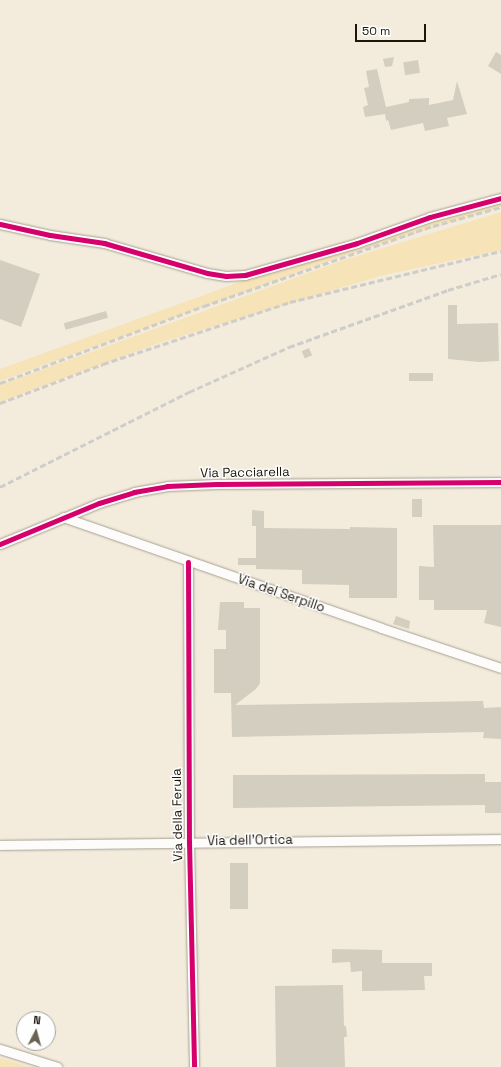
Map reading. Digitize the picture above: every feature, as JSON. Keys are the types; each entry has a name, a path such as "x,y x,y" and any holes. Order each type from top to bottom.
{"street":[{"path":"0,224 50,235 104,243 206,273 226,276 245,275 357,243 430,217 501,198"},
{"name":"Via Pacciarella","path":"0,544 63,517 134,492 167,486 216,484 501,482"},
{"name":"Via del Serpillo","path":"63,517 188,562 501,668"},
{"name":"Via della Ferula","path":"188,562 189,842 194,1067"},
{"name":"Via dell'Ortica","path":"0,845 501,839"},
{"path":"0,1049 57,1067"}],"shaded area":[{"path":"501,193 501,207 343,256 0,381 0,369 416,218"},
{"path":"501,212 501,250 380,276 162,342 0,402 0,385 344,260"},
{"path":"0,1058 29,1067 0,1067"}],"building":[{"path":"496,52 501,55 501,74 488,66"},
{"path":"394,57 392,66 385,67 383,59"},
{"path":"418,60 420,73 405,75 403,62"},
{"path":"377,69 386,107 409,102 409,99 429,98 429,105 453,100 457,81 467,114 447,118 449,126 425,131 423,123 391,130 388,120 386,121 385,114 365,117 363,107 368,105 364,88 369,87 366,71"},
{"path":"0,260 40,274 21,327 0,319"},
{"path":"448,305 457,305 457,324 498,323 499,361 479,362 448,359"},
{"path":"106,311 108,318 66,330 64,323"},
{"path":"309,348 312,355 305,358 302,351"},
{"path":"409,373 433,373 433,381 409,381"},
{"path":"412,499 422,499 422,517 412,517"},
{"path":"252,510 264,511 264,528 397,528 397,598 349,598 349,585 302,584 302,570 256,569 256,565 238,565 238,558 256,558 256,526 252,526"},
{"path":"433,525 501,525 501,627 484,623 487,610 434,610 434,600 419,600 419,566 434,567"},
{"path":"220,602 244,602 244,608 260,608 260,683 256,689 235,705 483,701 484,708 501,707 501,739 483,738 484,732 232,737 231,693 214,693 214,649 226,649 226,630 218,630"},
{"path":"396,616 410,621 409,629 393,624"},
{"path":"485,774 485,782 501,782 501,813 485,813 485,805 233,808 233,775"},
{"path":"230,863 248,863 248,909 230,909"},
{"path":"332,949 382,950 382,963 432,963 432,976 424,976 425,990 362,991 362,971 351,972 350,962 332,963"},
{"path":"343,985 344,1026 346,1026 347,1037 344,1037 345,1067 276,1067 275,986"}],"railway":[{"path":"0,383 204,306 433,226 501,207"},
{"path":"0,403 103,364 290,302 501,251"},
{"path":"0,487 189,392 289,347 448,290 501,274"}],"cycle path":[{"path":"0,224 50,235 104,243 207,273 226,276 245,275 357,243 430,217 501,198"},
{"path":"0,544 99,503 134,492 167,486 216,484 501,482"},
{"path":"188,562 189,842 194,1067"}]}
